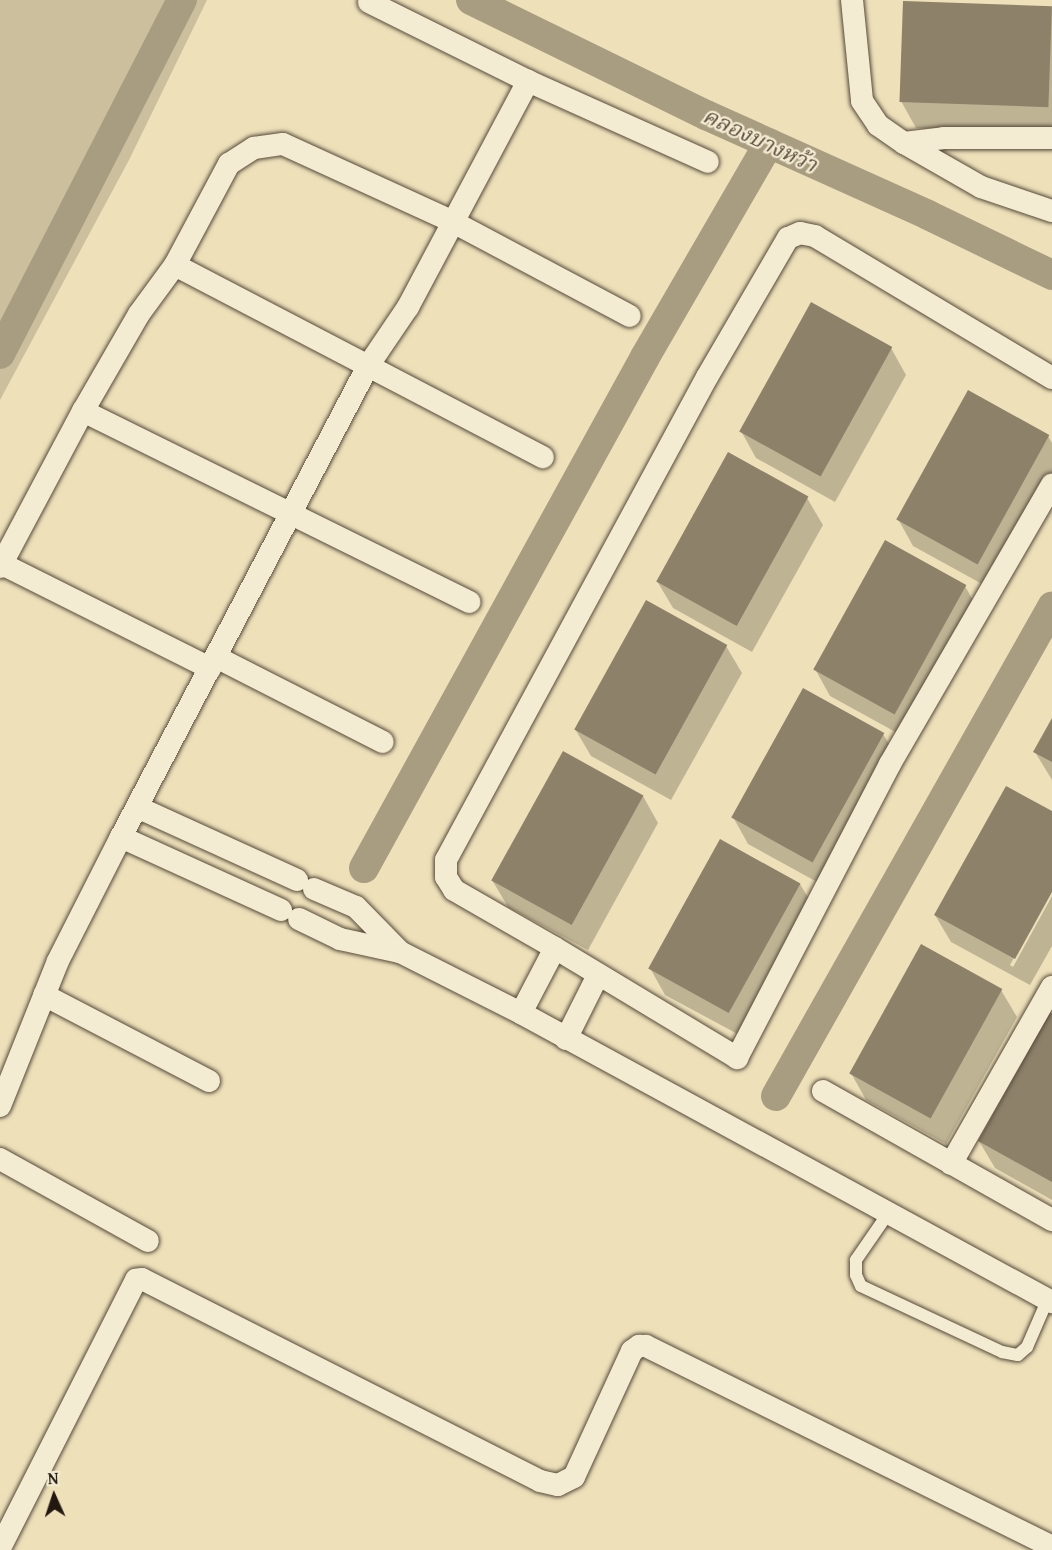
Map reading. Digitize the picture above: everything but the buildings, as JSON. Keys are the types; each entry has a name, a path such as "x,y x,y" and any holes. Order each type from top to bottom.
{"street":[{"path":"852,0 862,101 878,125 904,143 981,187 1052,212"},
{"path":"369,2 528,81 708,162"},
{"path":"0,1106 58,961 121,837 368,366 408,307 528,81"},
{"path":"904,143 944,138 1052,138"},
{"path":"383,742 0,565 83,411 139,314 175,265 229,164 254,148 283,144 453,222 630,316"},
{"path":"1052,378 815,236 800,233 788,238 707,377 446,860 447,877 454,890 737,1058 890,764 1052,485"},
{"path":"175,265 543,457"},
{"path":"83,411 469,602"},
{"path":"137,807 356,908 400,952"},
{"path":"121,837 340,939 400,952 521,1013 1050,1302"},
{"path":"521,1013 555,948"},
{"path":"566,1039 598,975"},
{"path":"951,1164 1052,987"},
{"path":"44,995 209,1081"},
{"path":"823,1091 1052,1220"},
{"path":"0,1159 148,1241"},
{"path":"0,1548 136,1280 142,1279 540,1481 558,1485 574,1477 632,1351 639,1346 646,1346 1052,1547"}],"lane":[{"path":"887,1215 856,1260 856,1275 861,1286 1002,1352 1018,1355 1027,1347 1050,1302"}],"shaded area":[{"path":"0,0 207,0 129,160 0,400"}],"waterway":[{"path":"0,354 182,0"},
{"name":"คลองบางหว้า","path":"471,0 706,115 928,215 1052,275"},
{"path":"364,868 645,357 769,143"},
{"path":"776,1096 1052,607"}]}
